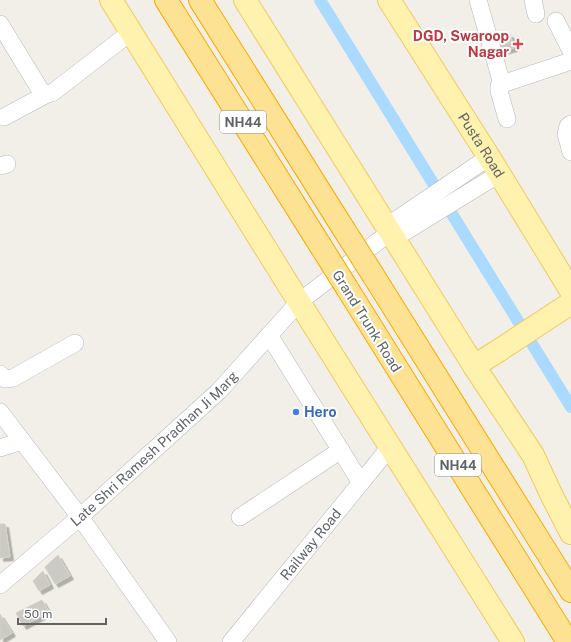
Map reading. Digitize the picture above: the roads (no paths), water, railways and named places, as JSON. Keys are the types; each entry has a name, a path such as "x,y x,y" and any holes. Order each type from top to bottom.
{"highway":[{"name":"Grand Trunk Road","path":"166,0 348,288 568,642"},
{"name":"NH44","path":"200,0 571,591"}],"main road":[{"path":"111,0 513,642"},
{"path":"245,0 392,230 474,366 533,456 571,533"},
{"name":"Pusta Road","path":"389,0 494,166 568,302"},
{"path":"474,366 568,302"}],"street":[{"path":"478,0 502,84"},
{"path":"556,21 571,51"},
{"path":"0,24 41,91 47,94"},
{"path":"4,117 47,94 52,93 131,32"},
{"path":"507,119 498,91 499,86 571,61"},
{"path":"571,124 568,126 566,134 571,152"},
{"path":"392,230 406,231 494,166"},
{"name":"Late Shri Ramesh Pradhan Ji Marg","path":"0,585 80,518 218,390 299,302 392,230"},
{"path":"269,335 361,483"},
{"path":"0,374 5,379 13,378 75,343"},
{"path":"0,412 80,518 168,642"},
{"path":"0,448 22,441"},
{"name":"Railway Road","path":"232,642 390,447"},
{"path":"240,517 341,450"}],"waterway":[{"path":"320,0 571,407"}],"place":[{"name":"DGD, Swaroop Nagar","path":"518,44"},
{"name":"Hero","path":"296,412"}]}
